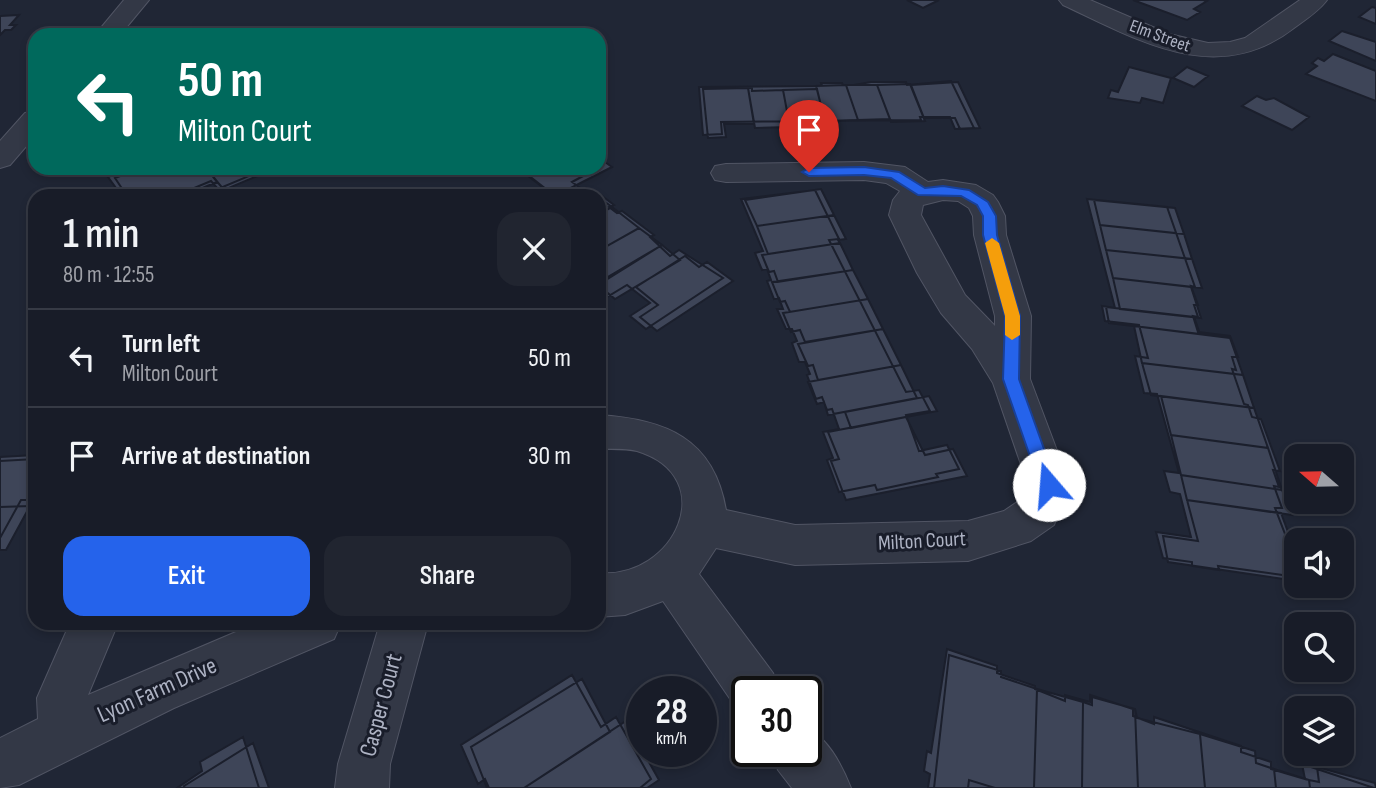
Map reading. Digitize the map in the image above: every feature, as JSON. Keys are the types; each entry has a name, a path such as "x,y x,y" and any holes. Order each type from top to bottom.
{"street":[{"path":"113,28 137,0"},
{"name":"Elm Street","path":"1071,0 1168,41 1212,52 1255,43 1315,0"},
{"path":"0,159 28,126"},
{"path":"726,173 864,171 894,174 923,192"},
{"name":"Milton Court","path":"703,525 795,545 968,541 1016,527 1039,511 1049,485 1011,379 985,339 953,304 905,215 908,200 923,192 965,192 982,202 989,216 990,235 1013,316 1011,379"},
{"path":"606,431 619,430 649,435 673,447 690,464 703,493 703,525 691,551 671,574 630,593 606,594"},
{"path":"671,574 744,676"},
{"path":"64,732 62,698 91,630"},
{"name":"Lyon Farm Drive","path":"0,766 64,732 239,653 299,630"},
{"name":"Casper Court","path":"362,788 364,764 402,630"},
{"path":"809,767 824,788"}],"building":[{"path":"907,0 939,0 923,8"},
{"path":"1133,0 1207,1 1194,9 1200,12 1187,20"},
{"path":"1372,7 1376,8 1376,24 1359,17"},
{"path":"19,15 10,25 16,25 0,35 0,16"},
{"path":"1342,31 1376,42 1376,61 1329,41"},
{"path":"1333,54 1376,71 1376,101 1306,74 1317,66 1312,63 1318,58 1324,61"},
{"path":"1129,67 1171,78 1163,103 1142,98 1140,103 1108,98 1111,90 1118,92"},
{"path":"1187,67 1208,76 1194,87 1173,78"},
{"path":"951,81 974,128 955,129 950,117 920,117 921,120 721,122 722,134 703,135 699,87 822,86 821,83 854,85 871,82 906,82 907,85"},
{"path":"958,82 980,128 960,129 955,118 924,118 911,85"},
{"path":"910,84 925,121 891,122 877,85"},
{"path":"846,85 877,85 890,119 858,120"},
{"path":"846,85 858,120 825,121 816,86"},
{"path":"748,88 752,88 752,91 783,90 790,127 755,128"},
{"path":"748,88 754,124 724,124 726,137 708,138 703,89"},
{"path":"817,89 826,126 790,127 783,90"},
{"path":"1257,96 1266,100 1274,98 1309,117 1292,130 1242,106"},
{"path":"123,175 212,175 217,182 200,189 122,189 115,178"},
{"path":"212,175 259,175 226,189 223,189"},
{"path":"251,175 218,189 211,181 192,189 117,189 108,177"},
{"path":"527,175 585,175 572,182 582,189 545,189"},
{"path":"528,175 596,175 569,189 546,189"},
{"path":"821,189 834,215 757,226 745,200"},
{"path":"815,190 839,239 829,240 906,392 919,390 930,411 906,415 919,451 947,445 959,469 936,474 938,477 877,490 875,485 839,492 827,460 833,458 823,432 839,429 832,409 827,410 822,397 816,399 805,362 799,362 792,343 797,341 792,329 786,329 777,309 783,309 779,298 774,299 767,281 771,280 767,269 762,270 755,253 763,251 741,199"},
{"path":"606,199 614,205 609,207 617,213 622,211 654,235 650,237 670,256 679,250 723,278 646,329 630,316 650,303 627,285 607,297"},
{"path":"1087,199 1167,207 1195,287 1191,286 1198,305 1194,305 1198,317 1193,316 1198,332 1230,336 1238,357 1232,357 1236,370 1232,369 1244,404 1248,405 1252,417 1261,419 1280,471 1273,470 1279,487 1274,486 1282,508 1275,508 1284,531 1284,575 1218,566 1219,570 1192,566 1192,562 1163,558 1156,532 1191,537 1180,494 1170,492 1164,471 1179,473 1157,394 1144,393 1135,356 1148,358 1139,325 1105,321 1102,306 1115,308"},
{"path":"1094,200 1175,208 1184,234 1100,225"},
{"path":"612,207 639,228 606,247 606,210"},
{"path":"834,215 846,239 838,240 840,243 768,254 757,226"},
{"path":"1100,225 1184,234 1192,259 1106,250"},
{"path":"639,228 662,245 606,278 606,247"},
{"path":"840,243 853,270 778,282 774,271 769,272 762,255"},
{"path":"662,245 680,260 615,299 606,292 606,280"},
{"path":"1106,250 1192,259 1202,288 1113,278"},
{"path":"685,256 699,267 707,262 733,281 657,331 640,317 658,305 636,287"},
{"path":"853,270 868,299 790,312 785,301 780,302 772,282"},
{"path":"1113,278 1191,287 1201,318 1120,309"},
{"path":"868,299 883,329 805,342 800,330 791,332 783,313"},
{"path":"1106,307 1194,317 1200,334 1109,323"},
{"path":"1134,326 1230,338 1243,375 1142,363"},
{"path":"883,329 901,365 818,380 813,365 808,366 798,344"},
{"path":"1142,363 1243,375 1254,408 1151,395"},
{"path":"901,365 917,398 828,415 824,402 817,404 808,382"},
{"path":"929,396 937,411 851,428 845,412"},
{"path":"1161,396 1254,408 1268,448 1171,435"},
{"path":"906,417 925,455 953,449 967,476 846,500 831,461 839,459 828,432"},
{"path":"1171,435 1268,448 1282,490 1181,475"},
{"path":"28,455 28,498 21,500 0,538 0,457"},
{"path":"28,459 28,506 0,507 0,461"},
{"path":"1181,475 1282,490 1284,514 1187,500"},
{"path":"1187,500 1281,513 1287,528 1284,528 1284,579 1168,562 1163,536 1198,541"},
{"path":"28,506 6,550 0,550 0,507"},
{"path":"947,649 997,666 997,673 1035,686 1035,689 1065,701 1065,695 1090,702 1090,695 1133,709 1133,716 1154,724 1154,717 1241,746 1241,752 1271,762 1271,769 1305,779 1302,766 1308,766 1374,788 995,788 969,780 968,788 928,788 930,774 924,771 927,751 931,753"},
{"path":"949,655 1001,671 1001,677 1037,689 1034,788 934,788"},
{"path":"572,675 601,727 616,717 626,735 626,767 644,767 651,779 640,788 489,788 485,779 478,784 461,745"},
{"path":"582,679 610,732 524,788 487,788 471,747"},
{"path":"1037,689 1083,702 1082,788 1034,788"},
{"path":"1092,697 1135,709 1138,788 1082,788 1083,702 1092,705"},
{"path":"1135,709 1137,718 1200,734 1205,788 1138,788"},
{"path":"626,721 626,767 652,767 659,780 647,788 524,788"},
{"path":"1200,734 1255,751 1256,763 1274,769 1276,788 1205,788"},
{"path":"243,737 259,788 177,788 202,771 200,762"},
{"path":"253,743 269,788 185,788 184,786"},
{"path":"1317,767 1375,783 1376,788 1310,788 1309,780 1319,782"},
{"path":"1274,769 1309,780 1310,788 1276,788"}],"slow traffic":[{"path":"992,243 1013,316 1012,335"}],"route":[{"path":"809,172 864,171 894,174 923,192 965,192 982,202 989,216 990,235 1013,316 1011,379 1049,485"}]}
